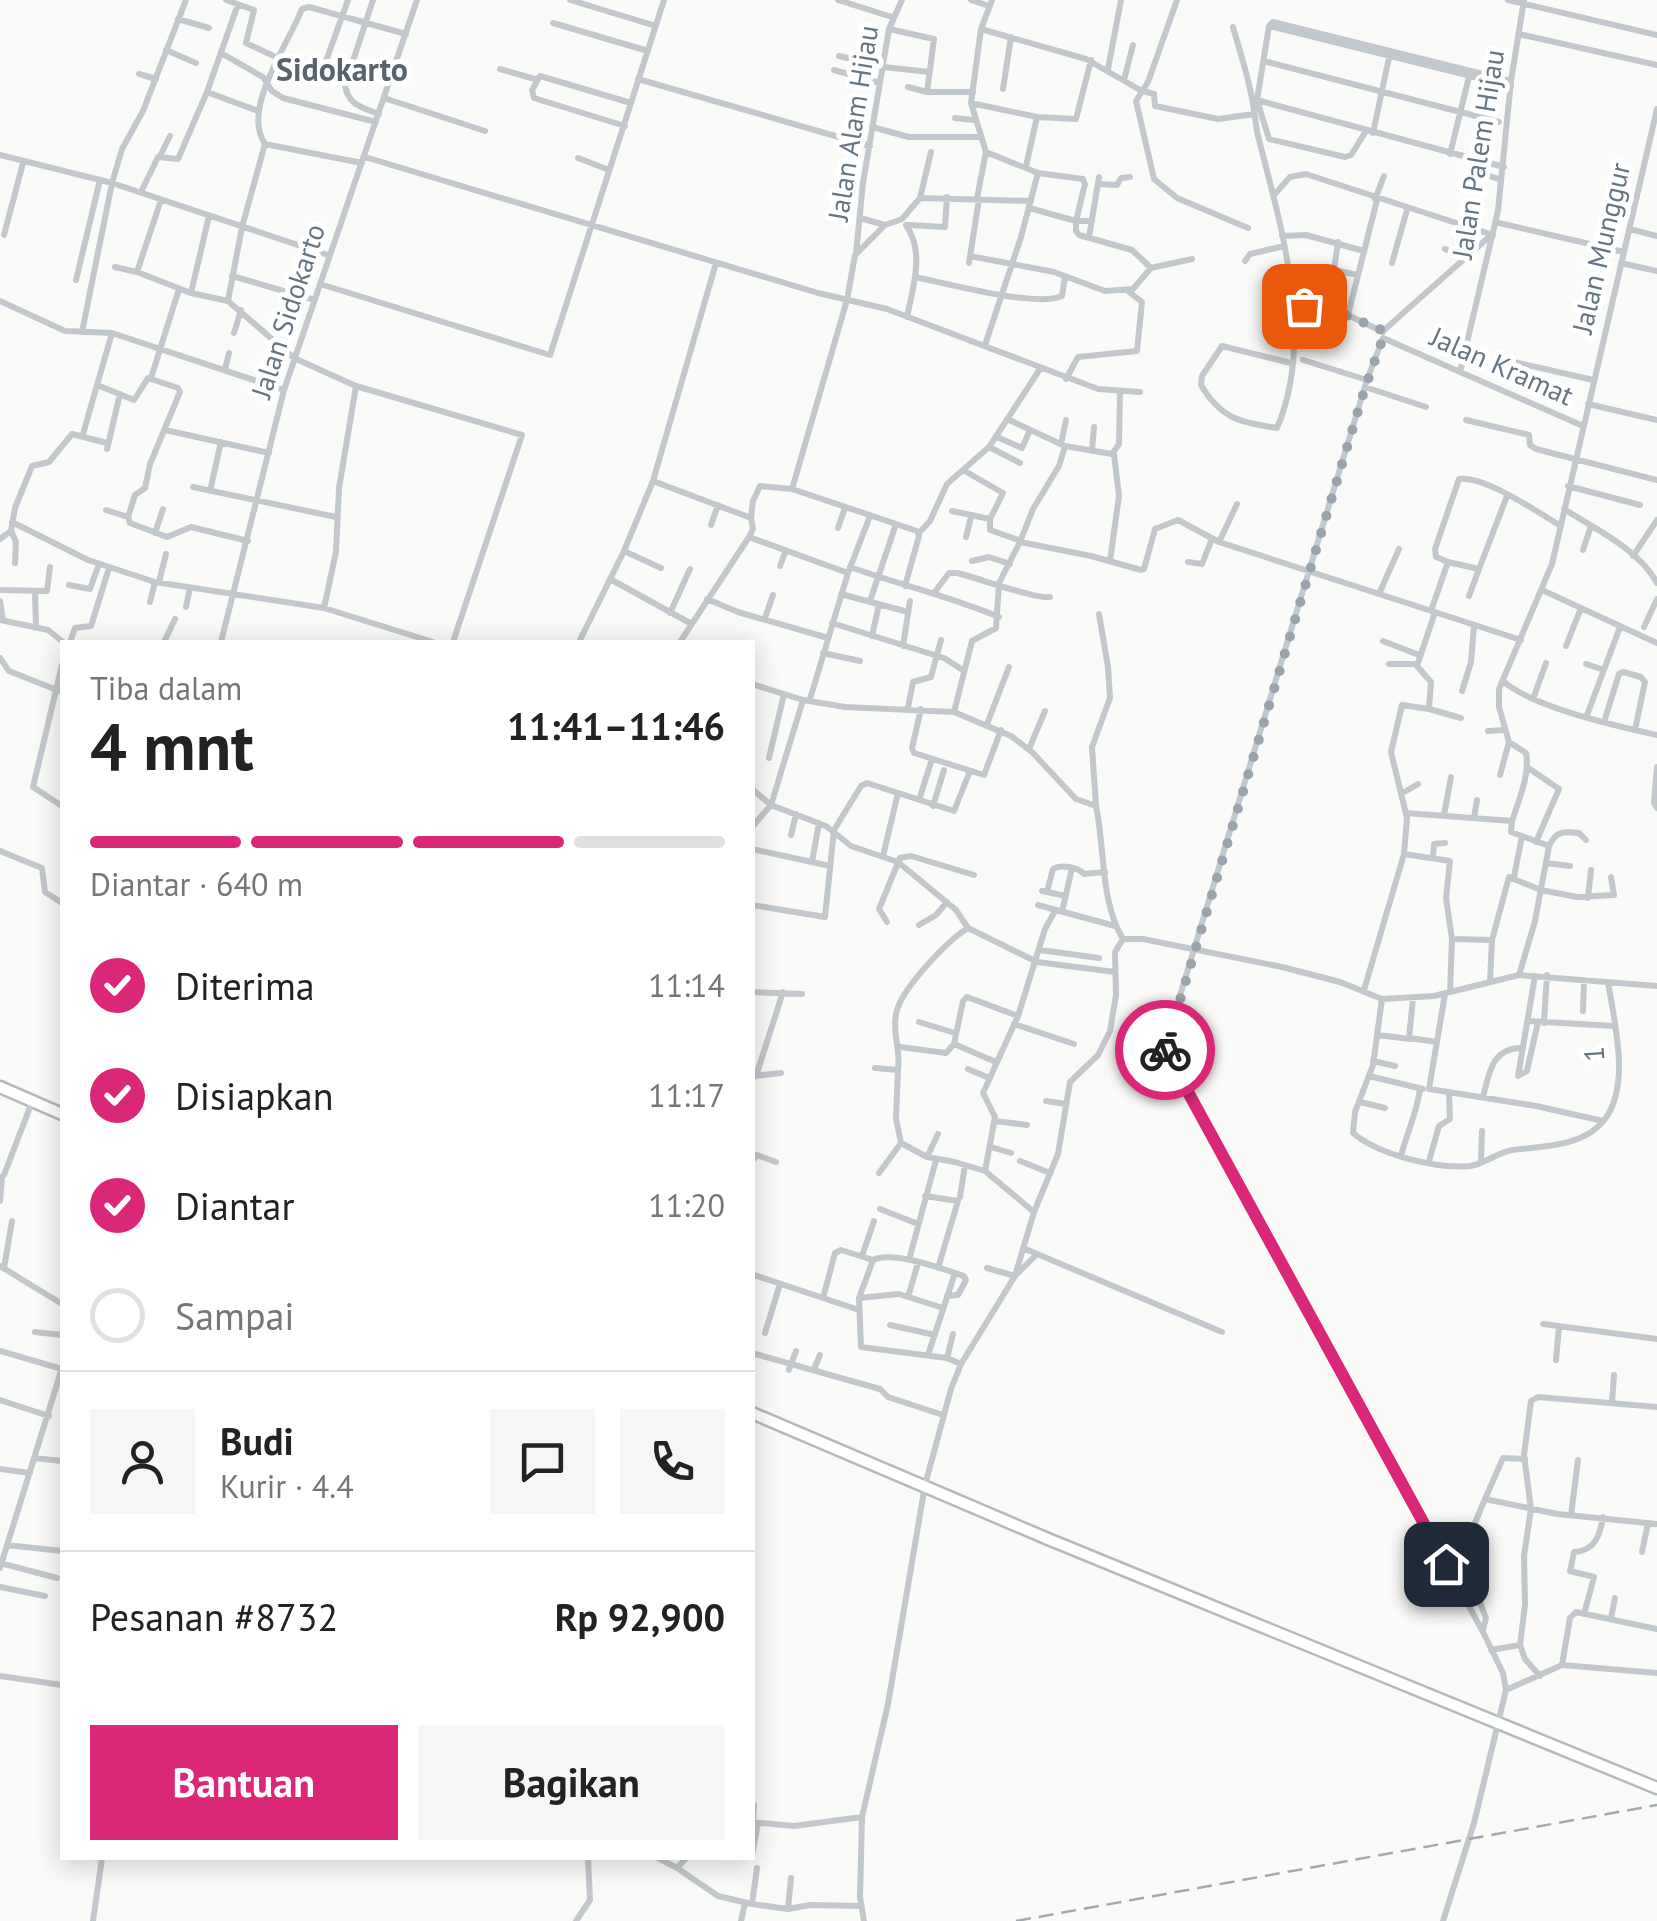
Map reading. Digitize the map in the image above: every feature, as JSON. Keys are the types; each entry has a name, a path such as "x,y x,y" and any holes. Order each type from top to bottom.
{"main road":[{"path":"0,1087 60,1113"},
{"path":"755,1413 1048,1539 1657,1788"}],"street":[{"path":"82,332 122,149 156,79 186,0"},
{"path":"226,0 253,4 246,43 280,59"},
{"path":"322,72 348,0"},
{"path":"372,0 345,85 352,104 377,118"},
{"name":"Jalan Sidokarto","path":"222,640 284,390 417,0"},
{"path":"570,0 656,26"},
{"path":"320,284 550,355 664,0"},
{"path":"838,0 892,17"},
{"name":"Jalan Alam Hijau","path":"792,489 847,300 888,28 902,0"},
{"path":"971,0 991,3 981,28 971,103 986,152 969,260 1065,276 1105,290 1128,291 1139,285 1151,268 1192,259"},
{"path":"1108,69 1121,0"},
{"path":"1177,0 1148,82 1136,101 1154,179 1177,198 1248,228"},
{"path":"1508,0 1657,35"},
{"name":"Jalan Palem Hijau","path":"1460,372 1495,222 1524,2"},
{"path":"160,156 178,159 238,4"},
{"path":"406,34 310,4 302,10 265,84 258,111 258,134 265,144 364,160 590,224 906,317 1066,378 1120,392 1140,392"},
{"path":"178,18 208,28"},
{"path":"553,23 648,51"},
{"path":"1390,54 1370,132 1352,155 1269,139 1257,100 1270,26 1390,54 1511,83"},
{"path":"1233,27 1280,212 1295,307 1289,394 1277,428 1234,420 1222,412 1200,385 1222,346 1291,363"},
{"path":"888,28 934,39 926,92"},
{"path":"981,28 1091,60 1140,90 1154,94 1158,106 1218,118 1254,114"},
{"path":"1519,34 1657,65"},
{"path":"1003,89 1011,37"},
{"path":"1124,80 1133,46"},
{"path":"166,50 196,63"},
{"path":"221,52 263,77 265,84 282,98 377,118"},
{"path":"1390,54 1469,77 1511,83"},
{"path":"839,56 884,67 930,72"},
{"path":"971,103 1076,119 1091,60"},
{"path":"1264,61 1499,122"},
{"path":"500,68 535,79"},
{"path":"834,70 880,84"},
{"path":"140,74 156,79"},
{"path":"625,126 534,98 532,90 540,76 631,103"},
{"path":"1450,154 1469,77"},
{"path":"638,80 870,146"},
{"path":"908,87 926,92 973,92"},
{"path":"207,92 258,111"},
{"path":"384,98 486,131"},
{"path":"1257,100 1504,167"},
{"name":"Jalan Munggur","path":"1504,682 1542,590 1561,526 1657,109"},
{"path":"1026,166 1037,116"},
{"path":"955,118 974,120"},
{"path":"872,127 909,137 979,137"},
{"path":"141,192 170,136"},
{"path":"228,301 242,227 265,144"},
{"path":"856,255 888,224 902,219 920,198 932,152"},
{"path":"986,152 1038,173 1083,179 1076,231 1132,250 1151,268"},
{"path":"0,155 112,183 328,255"},
{"path":"578,158 610,170"},
{"path":"4,235 4,219 24,164"},
{"path":"1476,171 1501,180"},
{"path":"984,345 1038,173"},
{"path":"1274,195 1297,174 1492,235"},
{"path":"1348,316 1384,176"},
{"path":"1089,237 1099,181 1117,185 1121,178 1130,177"},
{"path":"76,280 100,180"},
{"path":"860,218 888,224 945,227 947,197"},
{"path":"920,198 1030,205 1076,221 1092,222"},
{"path":"137,272 161,200"},
{"path":"1392,263 1407,210"},
{"path":"191,293 208,216"},
{"path":"1495,222 1624,252"},
{"path":"906,225 916,246 916,277 906,317"},
{"path":"1630,229 1657,236"},
{"path":"1282,236 1306,234 1364,251"},
{"path":"1443,1921 1500,1724 1506,1690 1503,1673 1164,1048 1383,335 1492,235"},
{"path":"1326,311 1338,242"},
{"path":"1245,260 1254,253 1284,246"},
{"path":"1445,249 1466,258"},
{"path":"581,640 652,481 716,262"},
{"path":"1622,263 1657,271"},
{"path":"116,268 228,301 294,358 356,386 522,435 454,640"},
{"path":"1334,270 1358,274"},
{"path":"232,276 315,300"},
{"path":"916,277 1000,295 1058,298 1065,276"},
{"path":"151,378 179,289"},
{"path":"1066,378 1078,357 1136,350 1142,302 1128,291"},
{"path":"0,302 65,330 112,333 284,390"},
{"name":"Jalan Kramat","path":"1295,307 1348,316 1460,372 1583,426"},
{"path":"234,333 241,310"},
{"path":"1276,331 1292,334"},
{"path":"82,434 112,333"},
{"path":"225,370 230,353"},
{"path":"1302,360 1426,408"},
{"path":"1514,362 1593,380"},
{"path":"905,586 919,533 930,521 947,484 989,448 1040,369"},
{"path":"97,385 136,400 146,379 178,388 179,396 150,464 145,488 135,495 128,517 130,524 170,537 191,527 248,541"},
{"path":"324,608 336,552 336,517 356,386"},
{"path":"1110,560 1119,496 1114,454 1119,444 1120,392"},
{"path":"14,563 16,542 12,527 22,485 32,466 49,462 72,434 82,434 107,446 120,394"},
{"path":"1588,404 1657,420"},
{"path":"1007,418 1063,445 1114,454"},
{"path":"954,712 972,642 993,630 999,617 999,583 1033,509 1059,466 1066,420"},
{"path":"1466,420 1529,435 1532,448 1657,480"},
{"path":"1092,451 1094,427"},
{"path":"165,430 270,453"},
{"path":"997,436 1022,448 1030,430"},
{"path":"210,491 221,442"},
{"path":"989,448 1020,463"},
{"path":"962,470 1004,492 990,520 990,530 1021,542 1144,569 1155,529 1178,520 1215,540 1521,640"},
{"path":"1480,569 1436,558 1434,550 1459,479 1474,480 1561,526"},
{"path":"652,481 752,518"},
{"path":"681,640 749,537 753,529 753,501 760,486 792,489 919,533"},
{"path":"1568,486 1640,505"},
{"path":"193,487 336,517"},
{"path":"1469,596 1507,496"},
{"path":"1188,562 1202,564 1236,504"},
{"path":"711,525 718,505"},
{"path":"838,528 845,508"},
{"path":"155,533 163,509"},
{"path":"1564,509 1632,556 1652,573 1657,583"},
{"path":"106,510 128,517"},
{"path":"952,511 990,520"},
{"path":"755,824 771,805 870,516"},
{"path":"966,537 971,517"},
{"path":"1632,556 1657,520"},
{"path":"872,636 880,578 896,524"},
{"path":"1583,550 1591,526"},
{"path":"0,539 12,527"},
{"path":"12,527 99,564 157,582 324,608 427,640"},
{"path":"749,537 934,593 999,617"},
{"path":"1379,594 1399,548"},
{"path":"780,566 786,550"},
{"path":"624,551 661,568"},
{"path":"150,602 166,554"},
{"path":"972,562 988,557 1010,564"},
{"path":"1418,659 1448,562"},
{"path":"70,585 90,589 99,564"},
{"path":"0,590 47,591 50,567"},
{"path":"67,640 75,628 91,626 110,568"},
{"path":"670,613 690,569"},
{"path":"934,593 948,573 999,583 1038,599 1050,597"},
{"path":"610,579 690,623"},
{"path":"186,607 190,588"},
{"path":"1542,590 1657,643"},
{"path":"36,591 36,626"},
{"path":"841,594 908,612"},
{"path":"764,618 773,595"},
{"path":"707,599 828,638"},
{"path":"1644,627 1657,599"},
{"path":"903,646 910,601"},
{"path":"0,602 2,620 52,631 63,640"},
{"path":"1566,646 1581,608"},
{"path":"1099,614 1110,698 1092,747 1096,806 1115,926 1124,939"},
{"path":"165,640 175,619"},
{"path":"832,623 935,655 964,671"},
{"path":"1462,691 1471,662 1474,625"},
{"path":"1587,715 1620,627"},
{"path":"908,708 913,682 931,678 942,640"},
{"path":"1383,641 1418,659 1431,682 1429,709"},
{"path":"822,653 860,661"},
{"path":"0,658 9,671 60,691 33,787 60,805"},
{"path":"1389,664 1418,659"},
{"path":"1533,698 1546,663"},
{"path":"1586,664 1604,670"},
{"path":"987,724 1008,667"},
{"path":"1604,722 1619,674 1628,673 1646,682 1635,730"},
{"path":"1500,775 1509,742 1498,697 1504,682 1533,698 1604,722 1657,734"},
{"path":"755,685 844,707 954,712 1001,730 1029,749 1076,799 1096,806"},
{"path":"769,758 784,694"},
{"path":"1364,990 1404,854 1406,813 1391,752 1402,705 1461,718"},
{"path":"921,708 912,751 970,771 986,774 1001,730"},
{"path":"1029,749 1045,712"},
{"path":"1488,732 1505,730"},
{"path":"1509,742 1526,752 1527,767 1510,832 1549,846"},
{"path":"919,800 932,759"},
{"path":"1527,767 1559,789 1536,842"},
{"path":"933,806 944,770"},
{"path":"755,905 824,916 834,830 861,786 868,783 933,806 957,809 970,771"},
{"path":"1657,772 1657,808"},
{"path":"1444,815 1451,777"},
{"path":"1402,794 1418,784"},
{"path":"755,792 771,805 834,830 840,840 898,862 947,902 968,928 1037,962 1116,972"},
{"path":"883,856 898,792"},
{"path":"1474,818 1477,800"},
{"path":"1406,813 1512,821"},
{"path":"791,835 796,814"},
{"path":"812,862 820,823"},
{"path":"1519,975 1549,846 1560,832 1578,833 1586,840"},
{"path":"1514,877 1522,836"},
{"path":"1432,858 1434,844 1445,843"},
{"path":"0,850 39,866 45,892 60,902"},
{"path":"755,850 830,866"},
{"path":"1402,1156 1409,1122 1416,1114 1437,1042 1448,994 1452,940 1446,898 1450,861 1404,854"},
{"path":"887,922 879,908 898,862 905,856 974,875"},
{"path":"1546,863 1570,866"},
{"path":"1066,896 1045,891 1054,867 1072,868 1084,874 1105,872"},
{"path":"985,1172 995,1121 993,1108 983,1096 1016,1020 1045,929 1066,896 1072,868"},
{"path":"1588,898 1590,870"},
{"path":"1490,981 1492,940 1502,912 1506,880 1514,877 1541,890 1588,898 1614,895 1612,877"},
{"path":"920,925 947,902"},
{"path":"1038,905 1115,926"},
{"path":"879,1174 901,1143 896,1118 900,1046 896,1010 954,936 968,928"},
{"path":"1124,939 1194,948 1282,967 1364,990 1382,1000 1448,994 1519,975 1657,986"},
{"path":"864,1921 862,1816 888,1704 924,1484 961,1364 1014,1276 1062,1139 1070,1082 1098,1055 1110,1031 1116,996 1116,952 1124,939"},
{"path":"1452,940 1492,940"},
{"path":"1040,950 1099,958"},
{"path":"1535,976 1518,1076 1526,1073 1541,1022 1547,976"},
{"path":"1583,1010 1584,980"},
{"name":"1","path":"1604,1121 1617,1083 1608,982"},
{"path":"755,992 802,994"},
{"path":"755,1073 783,992"},
{"path":"900,1046 946,1054 954,1044 967,997 1074,1044"},
{"path":"1410,1039 1412,998"},
{"path":"1382,1000 1373,1061 1353,1132 1374,1147 1402,1156 1468,1166 1506,1151 1567,1143 1604,1121"},
{"path":"1528,1021 1614,1026"},
{"path":"919,1022 955,1033"},
{"path":"1378,1035 1437,1042"},
{"path":"954,1044 996,1062"},
{"path":"1483,1097 1495,1058 1508,1049 1523,1048"},
{"path":"1373,1061 1395,1066"},
{"path":"875,1068 898,1070"},
{"path":"968,1069 990,1078"},
{"path":"755,1076 781,1073"},
{"path":"1369,1076 1604,1121"},
{"path":"1429,1161 1439,1126 1450,1119 1448,1092"},
{"path":"1046,1101 1066,1104"},
{"path":"0,1201 1,1178 32,1102"},
{"path":"1360,1102 1385,1108"},
{"path":"995,1121 1027,1125"},
{"path":"1481,1162 1482,1132"},
{"path":"908,1296 918,1224 938,1134"},
{"path":"901,1143 932,1159 985,1172 1034,1212"},
{"path":"991,1147 1011,1153"},
{"path":"755,1157 776,1162"},
{"path":"1020,1161 1050,1173"},
{"path":"960,1197 966,1165"},
{"path":"925,1196 958,1201 938,1269"},
{"path":"880,1209 918,1224"},
{"path":"12,1220 2,1267 60,1303"},
{"path":"862,1256 874,1220"},
{"path":"1023,1248 1222,1332"},
{"path":"823,1298 837,1251 873,1260 884,1256 914,1262 966,1280 958,1295 947,1296"},
{"path":"1014,1276 1037,1254"},
{"path":"873,1260 859,1298 861,1348 947,1358 961,1364"},
{"path":"986,1268 1014,1276"},
{"path":"928,1355 954,1273"},
{"path":"755,1275 859,1310"},
{"path":"764,1333 780,1284"},
{"path":"859,1298 895,1293 943,1308"},
{"path":"1543,1324 1657,1339"},
{"path":"890,1325 935,1334"},
{"path":"1556,1360 1559,1326"},
{"path":"35,1332 60,1335"},
{"path":"947,1358 954,1334"},
{"path":"0,1351 60,1368"},
{"path":"789,1367 796,1351"},
{"path":"755,1355 880,1389 888,1397 943,1415"},
{"path":"814,1370 820,1355"},
{"path":"1612,1403 1614,1375"},
{"path":"56,1578 0,1565 60,1389"},
{"path":"1540,1676 1520,1646 1525,1606 1524,1556 1531,1509 1524,1459 1529,1406 1534,1398 1657,1407"},
{"path":"0,1400 60,1414"},
{"path":"34,1458 60,1462"},
{"path":"1483,1632 1486,1618 1464,1559 1464,1548 1503,1458 1524,1459"},
{"path":"1571,1515 1578,1460"},
{"path":"0,1469 30,1473"},
{"path":"1485,1500 1571,1515 1652,1523 1642,1552"},
{"path":"1584,1614 1594,1577 1570,1571 1574,1552 1590,1548 1604,1517"},
{"path":"7,1545 60,1550"},
{"path":"0,1587 45,1596"},
{"path":"1610,1618 1615,1598"},
{"path":"1562,1665 1570,1618 1576,1612 1657,1630"},
{"path":"1490,1650 1520,1646"},
{"path":"1506,1690 1562,1665 1657,1672"},
{"path":"0,1676 60,1685"},
{"path":"755,1823 794,1826 862,1816"},
{"path":"93,1921 102,1860"},
{"path":"576,1921 590,1900 588,1860"},
{"path":"662,1860 718,1896 748,1904 788,1909 810,1905 861,1906"},
{"path":"677,1868 684,1860"},
{"path":"741,1921 757,1868"},
{"path":"788,1909 791,1878"}],"railway":[{"path":"1016,1921 1657,1805"}],"way so far":[{"path":"1165,1050 1237,804 1383,338 1384,331 1368,323 1304,306"}],"district":[{"name":"Sidokarto","path":"342,70"}],"route":[{"path":"1165,1050 1446,1564"}]}
